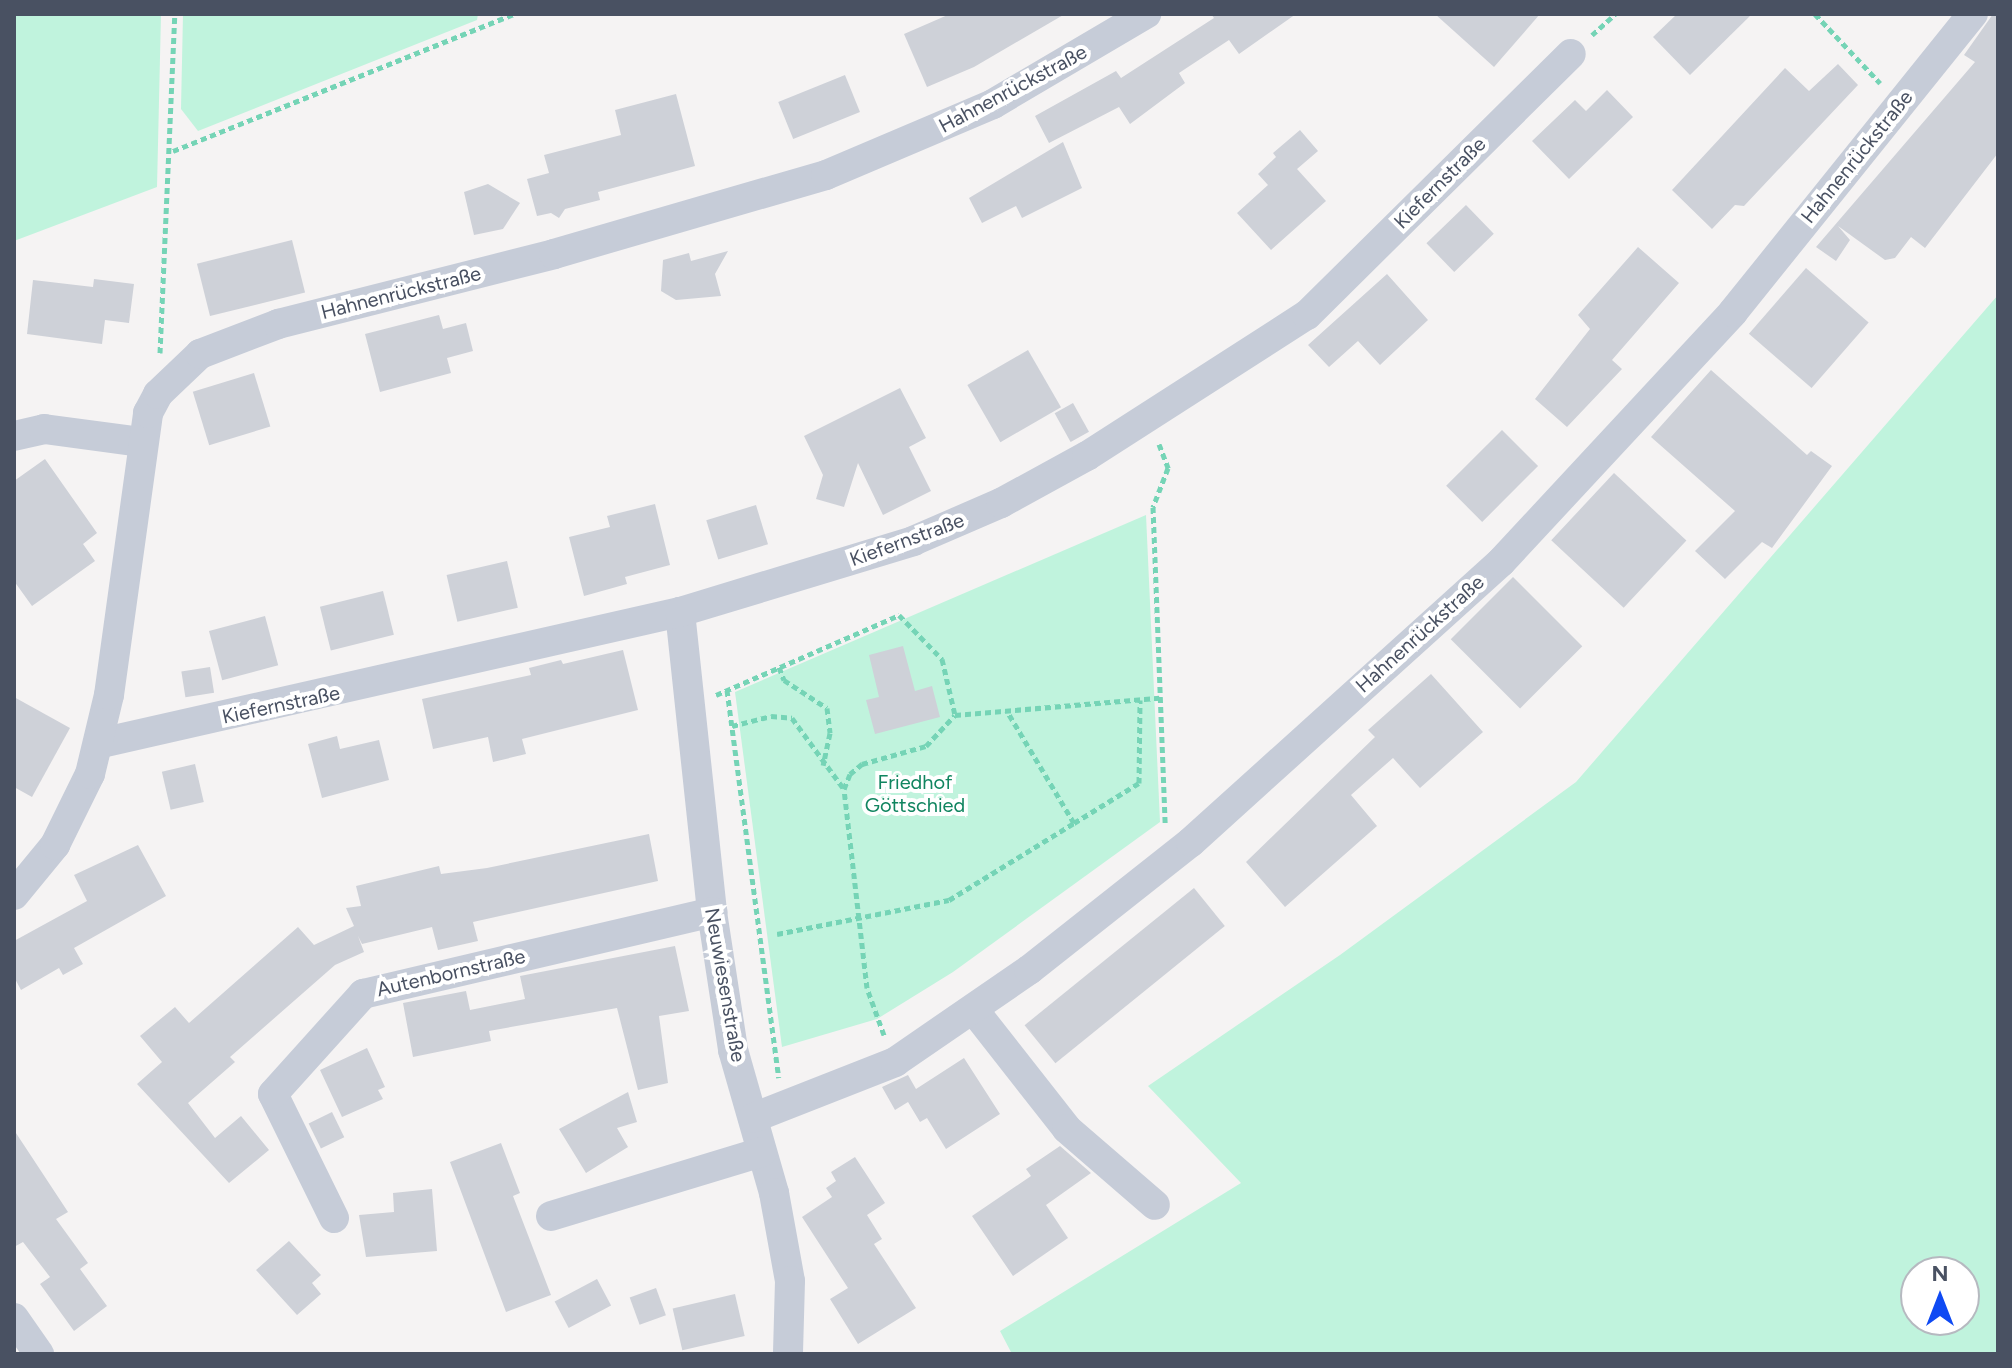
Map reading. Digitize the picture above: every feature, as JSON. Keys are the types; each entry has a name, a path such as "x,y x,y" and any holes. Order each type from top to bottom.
{"street":[{"name":"Hahnenrückstraße","path":"14,895 55,845 101,743 142,442 158,394 200,354 231,339 743,202 896,150 993,104 1146,14"},
{"name":"Hahnenrückstraße","path":"753,1118 895,1062 973,1009 1191,842 1501,562 1733,312 1973,14"},
{"name":"Kiefernstraße","path":"101,743 680,612 913,541 1001,503 1148,417 1307,315 1571,54"},
{"path":"14,436 44,429 142,442"},
{"name":"Neuwiesenstraße","path":"680,612 712,912 733,1050 753,1118 790,1281 788,1354"},
{"name":"Autenbornstraße","path":"334,1218 273,1094 363,994 712,912"},
{"path":"973,1009 1067,1129 1155,1205"},
{"path":"551,1216 761,1152"},
{"path":"14,1318 39,1354"}],"path":[{"path":"158,394 173,151 175,14"},
{"path":"173,151 513,14"},
{"path":"1815,14 1900,103"},
{"path":"1148,417 1168,468 1153,507 1165,825 1154,834"},
{"path":"689,707 899,615 942,659 955,715"},
{"path":"779,667 784,680 827,708 830,733 823,767"},
{"path":"727,690 783,1106"},
{"path":"895,1062 867,988 844,789 850,774 862,764 926,746 955,715 1159,698"},
{"path":"777,934 949,900 1139,783 1140,700"},
{"path":"1007,711 1074,823"},
{"path":"732,726 771,716 792,718 823,767 844,789"}],"green space":[{"path":"14,14 161,14 157,187 14,241"},
{"path":"183,14 478,14 477,20 198,131 181,109"},
{"path":"1998,295 1998,1354 1012,1354 1000,1331 1241,1183 1148,1086 1340,955 1576,782"},
{"name":"Friedhof Göttschied","path":"1146,515 1160,822 953,972 877,1019 782,1047 735,692"}],"building":[{"path":"950,14 1065,14 974,67 927,87 904,34"},
{"path":"1211,14 1296,14 1239,54 1229,40 1179,73 1185,83 1130,124 1119,107 1049,143 1035,116 1116,71 1121,78 1214,18"},
{"path":"1435,14 1540,14 1494,67"},
{"path":"1677,14 1752,14 1690,75 1653,37"},
{"path":"1993,14 1998,14 1998,153 1925,248 1911,237 1895,258 1885,260 1838,226 1850,240 1836,261 1816,247 1975,62 1964,55"},
{"path":"1838,64 1858,85 1744,206 1735,205 1712,229 1672,190 1785,68 1809,91"},
{"path":"845,75 860,112 793,139 778,102"},
{"path":"1607,90 1633,117 1569,179 1532,141 1575,100 1586,111"},
{"path":"676,94 695,166 598,192 600,200 565,209 559,218 551,213 537,216 527,179 549,173 544,155 621,135 615,110"},
{"path":"1300,130 1318,151 1297,169 1326,201 1271,250 1237,213 1268,185 1258,174 1276,157 1273,153"},
{"path":"1063,142 1082,188 1022,218 1016,206 982,223 969,198"},
{"path":"488,184 520,203 503,229 474,235 464,192"},
{"path":"1466,205 1494,234 1454,272 1426,243"},
{"path":"292,240 305,292 210,316 197,264"},
{"path":"1638,247 1679,283 1612,360 1622,369 1567,427 1535,399 1590,329 1578,315"},
{"path":"728,251 715,274 721,296 676,300 661,291 663,260 689,253 691,261"},
{"path":"1806,268 1869,322 1812,388 1749,334"},
{"path":"1387,274 1428,320 1380,365 1358,341 1329,367 1308,345"},
{"path":"94,279 134,284 129,323 105,320 102,344 27,334 33,280 93,287"},
{"path":"439,315 443,329 466,323 473,351 447,358 451,373 380,392 365,334"},
{"path":"1028,350 1061,407 1000,442 967,385"},
{"path":"1711,370 1807,455 1811,451 1832,466 1772,548 1762,542 1725,579 1695,551 1735,511 1651,437"},
{"path":"254,373 270,427 209,445 193,392"},
{"path":"900,388 926,438 909,447 931,491 883,515 858,463 844,507 816,499 823,475 804,436"},
{"path":"1073,403 1089,432 1071,442 1055,413"},
{"path":"1502,430 1538,466 1482,522 1446,486"},
{"path":"45,459 97,533 83,544 95,561 32,606 14,581 14,481"},
{"path":"1614,473 1686,541 1624,608 1551,540"},
{"path":"655,504 670,565 625,577 627,584 584,596 569,537 610,527 607,516"},
{"path":"756,505 768,544 718,559 706,520"},
{"path":"507,561 518,608 457,622 447,575"},
{"path":"1513,577 1582,646 1520,709 1451,639"},
{"path":"383,591 394,635 331,650 320,607"},
{"path":"265,616 278,665 222,680 209,631"},
{"path":"903,646 915,691 932,686 940,717 875,734 866,700 879,697 869,655"},
{"path":"623,650 638,710 522,739 526,754 493,762 488,737 433,749 422,699 531,675 529,668 561,660 563,664"},
{"path":"210,667 214,693 185,697 181,672"},
{"path":"1431,674 1483,732 1420,788 1393,758 1351,795 1377,826 1285,907 1246,862 1375,737 1368,730"},
{"path":"14,697 70,728 32,797 14,787"},
{"path":"337,736 340,749 379,740 389,780 322,798 308,744"},
{"path":"195,764 204,802 171,810 162,772"},
{"path":"649,834 658,881 473,922 478,941 438,950 432,927 362,944 358,936 364,952 335,965 230,1057 235,1062 188,1103 215,1138 241,1116 269,1150 229,1183 137,1084 162,1062 140,1036 175,1007 189,1023 298,927 314,945 354,926 346,908 361,906 356,886 439,866 441,874 487,868"},
{"path":"138,845 166,896 74,948 83,964 63,975 59,968 21,990 14,977 14,941 87,901 74,875"},
{"path":"1194,888 1225,926 1055,1063 1025,1025"},
{"path":"675,946 689,1011 659,1016 668,1083 638,1090 617,1008 489,1031 491,1041 413,1057 403,1003 466,991 470,1010 525,999 520,976"},
{"path":"367,1048 385,1087 378,1090 383,1099 342,1117 320,1070"},
{"path":"964,1058 1000,1114 946,1149 927,1118 920,1122 908,1102 895,1110 882,1087 908,1075 916,1089"},
{"path":"628,1092 637,1122 617,1128 628,1147 586,1173 559,1129"},
{"path":"332,1112 344,1137 321,1149 309,1123"},
{"path":"14,1130 68,1212 56,1219 88,1263 80,1269 107,1306 74,1331 40,1284 50,1277 23,1242 14,1247"},
{"path":"501,1143 520,1193 513,1196 551,1295 506,1312 450,1162"},
{"path":"1060,1146 1091,1173 1046,1205 1068,1238 1013,1276 972,1216 1031,1176 1026,1169"},
{"path":"855,1157 885,1203 867,1215 882,1239 874,1244 916,1308 858,1344 830,1299 848,1288 802,1217 832,1197 826,1188 836,1181 831,1172"},
{"path":"432,1189 437,1251 366,1257 359,1215 394,1212 393,1193"},
{"path":"289,1241 321,1275 312,1283 321,1294 297,1315 256,1270"},
{"path":"597,1279 611,1305 569,1328 555,1302"},
{"path":"656,1288 666,1315 640,1325 630,1298"},
{"path":"735,1294 745,1336 682,1350 673,1308"}]}
